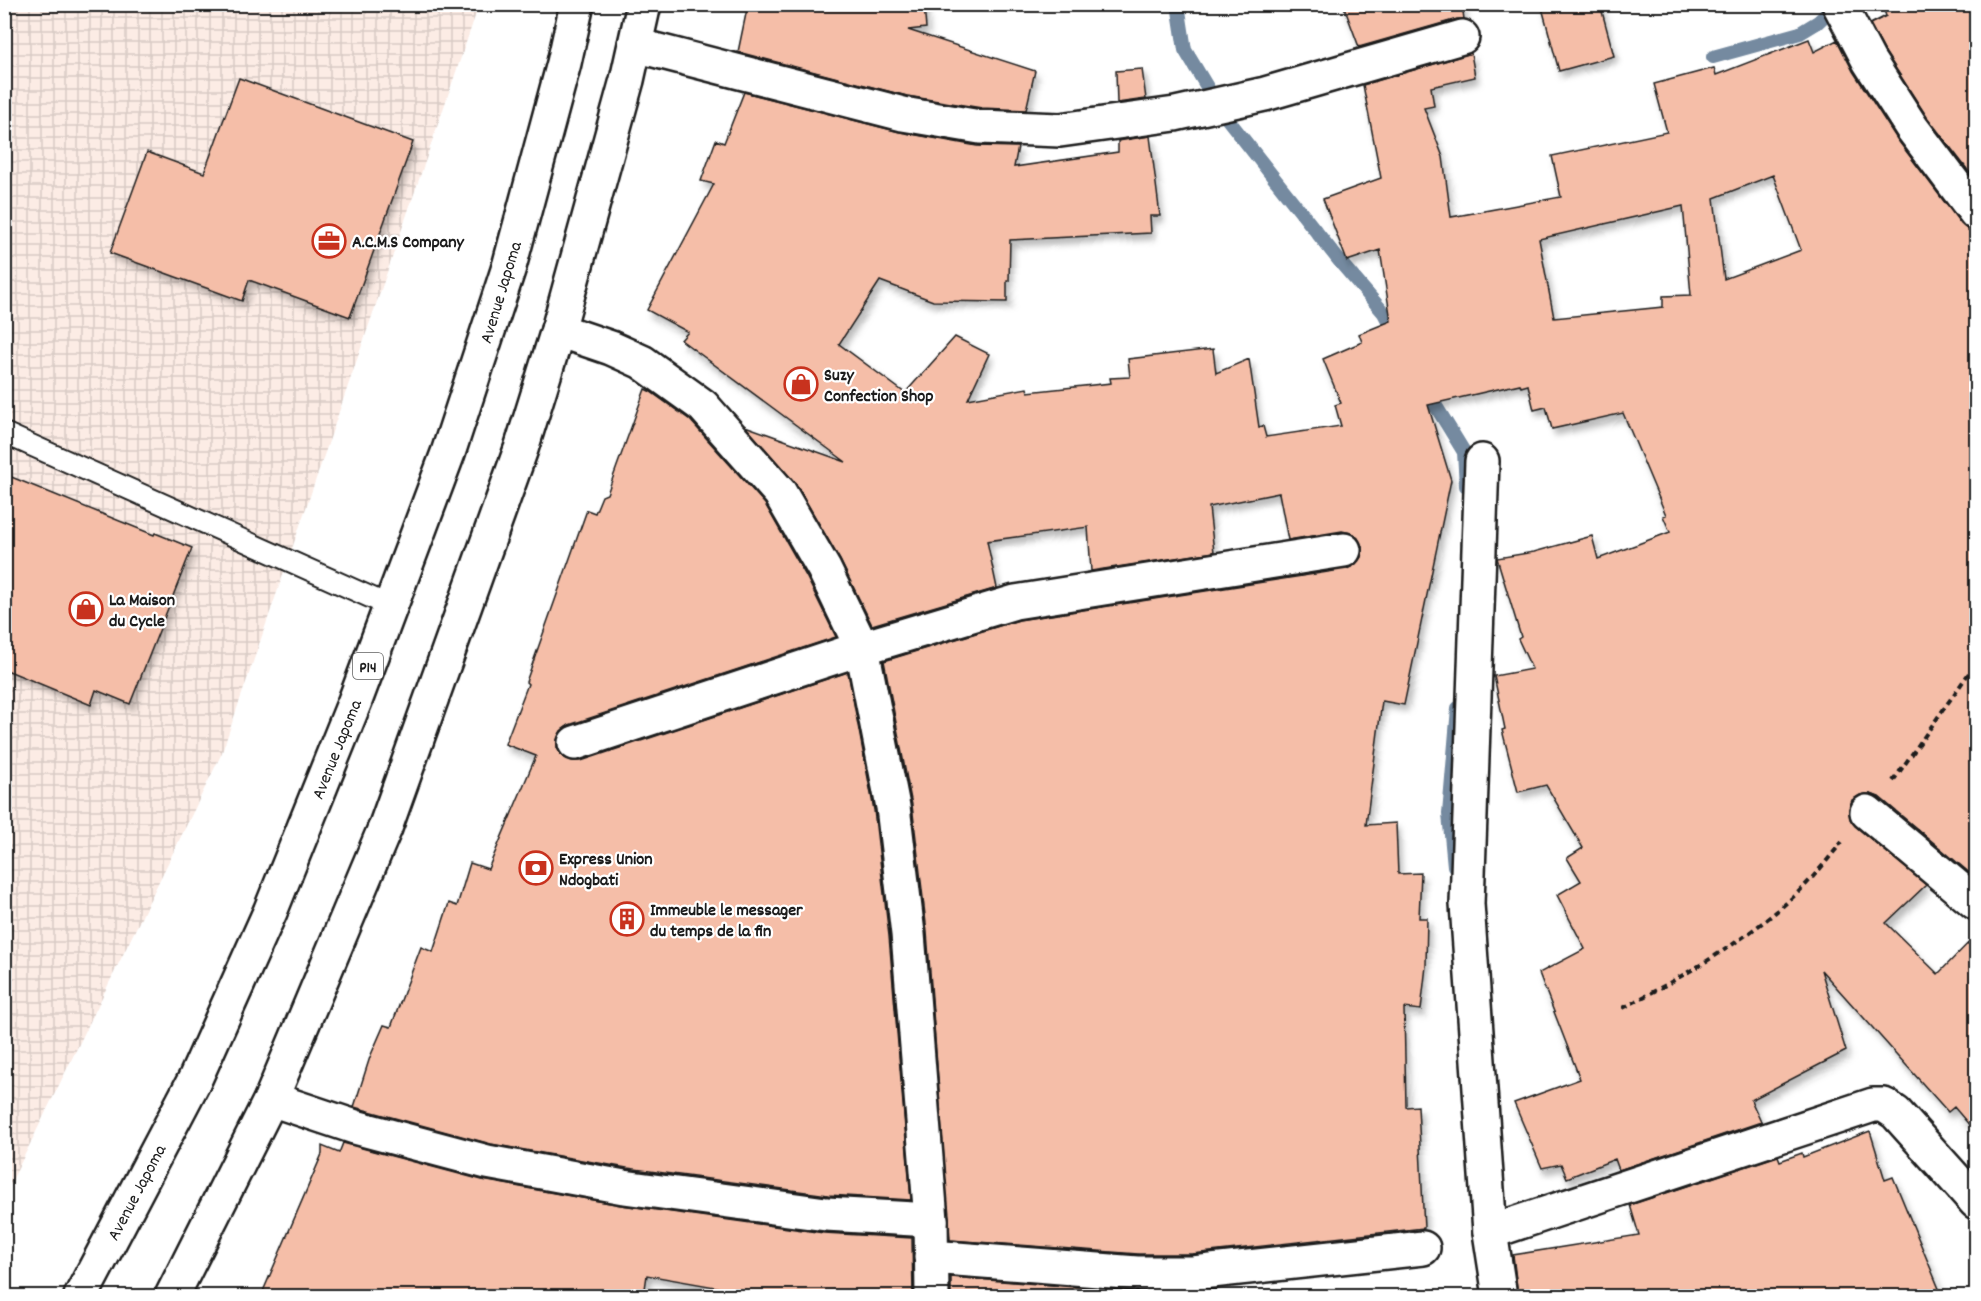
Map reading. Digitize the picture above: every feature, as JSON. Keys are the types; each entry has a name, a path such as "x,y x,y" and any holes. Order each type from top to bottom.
{"street":[{"name":"Avenue Japoma","path":"81,1296 195,1079 266,922 355,701 447,453 509,267 564,63 577,4"},
{"path":"172,1296 271,1099 385,828 521,450 558,330 644,4"},
{"path":"1839,4 1869,61 1912,128 1977,213"},
{"path":"635,45 903,114 980,127 1060,130 1176,114 1265,94 1462,37"},
{"path":"558,330 611,348 642,362 703,406 780,493 824,569 862,648 893,807 907,923 931,1220 932,1296"},
{"path":"1482,460 1467,904 1490,1232 1500,1296"},
{"path":"575,743 862,648 1015,602 1344,549"},
{"path":"1867,812 1977,903"},
{"path":"271,1099 355,1127 487,1162 624,1187 826,1214 931,1220"},
{"path":"1490,1232 1873,1105 1884,1105 1896,1113 1977,1202"},
{"path":"932,1257 1137,1273 1192,1274 1423,1248"}],"lane":[{"path":"4,433 390,606"}],"path":[{"path":"1623,1008 1700,966 1751,932 1794,896 1889,787 1977,663"}],"shaded area":[{"path":"5,5 479,5 221,755 5,1195"}],"building":[{"path":"748,4 924,4 926,28 908,30 1035,71 1026,110 982,108 907,96 738,52"},
{"path":"1343,4 1462,4 1464,19 1457,19 1359,47"},
{"path":"1541,4 1600,4 1614,56 1559,71"},
{"path":"1882,4 1977,4 1977,182 1927,117 1885,52 1870,24 1886,16"},
{"path":"1809,39 1814,52 1837,40 1853,71 1897,139 1961,224 1968,230 1977,231 1977,879 1879,797 1870,794 1860,795 1852,800 1849,809 1850,819 1855,826 1926,885 1886,923 1938,974 1977,934 1977,1134 1954,1107 1948,1112 1821,970 1846,1051 1751,1100 1761,1122 1619,1170 1615,1159 1567,1178 1561,1164 1542,1168 1514,1103 1580,1079 1539,973 1585,949 1557,895 1581,881 1567,858 1583,848 1546,785 1518,792 1502,730 1505,729 1494,676 1532,669 1518,639 1521,637 1497,558 1534,552 1592,536 1598,559 1670,532 1663,516 1666,515 1623,413 1552,429 1546,407 1534,410 1528,385 1521,387 1520,384 1428,405 1451,480 1404,705 1382,701 1366,825 1396,823 1398,874 1421,873 1419,918 1427,918 1426,966 1421,1010 1404,1008 1406,1107 1418,1106 1424,1228 1192,1254 1138,1254 950,1240 927,932 912,805 884,661 1019,620 1347,569 1355,565 1361,557 1362,547 1358,538 1342,531 1288,540 1279,493 1209,507 1214,552 1091,571 1088,527 987,541 997,588 872,625 840,560 796,484 745,426 846,462 681,340 688,332 647,310 714,184 701,181 716,140 724,143 744,92 900,132 977,146 1018,147 1014,167 1118,152 1118,141 1150,136 1160,216 1150,216 1151,233 1010,240 1007,302 933,301 880,281 839,344 905,393 955,337 989,354 968,399 1027,388 1028,392 1111,383 1110,378 1130,377 1128,359 1213,349 1216,373 1249,359 1259,427 1263,426 1266,437 1341,426 1335,405 1341,403 1323,359 1362,342 1359,334 1391,321 1380,250 1347,261 1323,199 1381,178 1363,85 1471,53 1475,77 1431,87 1434,106 1424,108 1443,157 1451,217 1561,197 1552,156 1667,132 1654,84 1714,68 1716,75","holes":["1773,175 1801,250 1724,279 1714,198","1683,206 1691,295 1663,296 1663,307 1554,318 1539,239"]},
{"path":"1142,69 1146,99 1117,103 1116,71"},
{"path":"239,78 413,142 350,317 249,280 242,301 110,253 147,152 204,173"},
{"path":"645,389 690,420 765,504 807,578 836,637 569,725 561,731 557,740 557,748 563,757 572,761 581,761 848,672 874,810 889,936 911,1200 828,1195 627,1168 491,1144 354,1107 370,1057 384,1025 391,1027 421,947 433,952 449,903 457,906 470,863 488,869 536,756 505,744 528,684 526,682 587,510 595,513 602,496 607,494"},
{"name":"La Maison du Cycle","path":"4,474 154,535 155,533 192,548 130,704 96,690 91,705 4,669"},
{"path":"1870,1131 1885,1180 1893,1177 1942,1296 1518,1296 1513,1255 1639,1235 1630,1205 1778,1156 1780,1161 1802,1153 1803,1157"},
{"path":"343,1143 482,1180 621,1205 824,1233 912,1238 913,1296 737,1296 738,1291 647,1275 644,1296 261,1296 322,1154 322,1146 339,1153"},
{"path":"951,1277 1136,1292 1172,1292 1171,1296 951,1296"}],"waterway":[{"path":"1178,4 1185,50 1222,112 1341,263 1384,313 1396,336"},
{"path":"1713,57 1800,33 1818,22 1836,5"},
{"path":"1426,390 1464,452 1466,486"},
{"path":"1454,866 1449,814 1458,708"}],"place":[{"name":"A.C.M.S Company","path":"329,241"},
{"name":"Suzy Confection Shop","path":"801,384"},
{"name":"La Maison du Cycle","path":"86,609"},
{"name":"Express Union Ndogbati","path":"536,868"},
{"name":"Immeuble le messager du temps de la fin","path":"627,919"}]}
